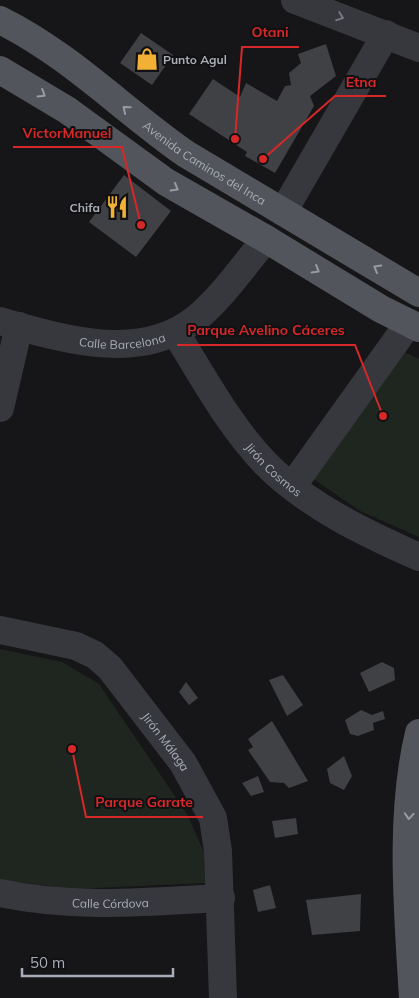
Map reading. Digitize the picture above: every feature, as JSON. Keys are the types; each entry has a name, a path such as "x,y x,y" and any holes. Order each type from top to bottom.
{"main road":[{"name":"Avenida Caminos del Inca","path":"0,20 32,36 62,56 152,130 186,154 419,292"},
{"path":"0,70 67,110 166,182 266,239 381,309 414,326"},
{"path":"413,998 407,843 413,758 419,733"}],"street":[{"path":"295,0 419,48"},
{"path":"283,212 386,34"},
{"name":"Calle Barcelona","path":"9,324 106,345 148,342 175,332 196,318 213,303 266,239"},
{"path":"0,408 9,324"},
{"path":"293,485 414,326"},
{"name":"Jirón Cosmos","path":"175,332 238,429 266,464 346,522 419,557"},
{"name":"Jirón Málaga","path":"0,630 76,646 95,655 110,668 183,763 213,818 218,851 221,898 223,998"},
{"name":"Calle Córdova","path":"0,893 37,901 87,904 221,898"}],"shaded area":[{"path":"396,348 419,359 419,537 360,511 305,473"},
{"path":"0,649 62,662 99,684 187,814 204,852 205,883 75,889 0,880"}],"building":[{"name":"Punto Agul","path":"141,33 173,55 152,85 120,63"},
{"path":"326,44 336,76 310,96 314,106 275,173 245,156 247,152 189,114 213,79 240,97 246,83 277,101 285,86 291,85 289,73 301,63 298,54"},
{"path":"124,175 171,211 136,257 89,222"},
{"path":"382,662 394,668 395,680 369,692 360,673"},
{"path":"283,675 303,705 287,716 269,680"},
{"path":"186,682 198,698 189,705 179,692"},
{"path":"361,710 372,715 383,711 385,719 373,723 374,730 358,736 350,734 345,720"},
{"path":"272,721 308,781 289,788 284,783 270,782 248,750 253,747 248,739"},
{"path":"344,756 352,776 344,790 330,783 327,769"},
{"path":"258,776 264,792 251,796 242,783"},
{"path":"296,818 298,834 275,838 272,821"},
{"path":"270,885 276,908 258,912 253,890"},
{"path":"361,894 360,931 312,935 306,900"}],"place":[{"name":"Punto Agul","path":"147,59"},
{"name":"Otani","path":"235,139"},
{"name":"Etna","path":"263,159"},
{"name":"Chifa","path":"117,207"},
{"name":"VictorManuel","path":"141,225"},
{"name":"Parque Avelino Cáceres","path":"383,416"},
{"name":"Parque Garate","path":"72,749"}]}
